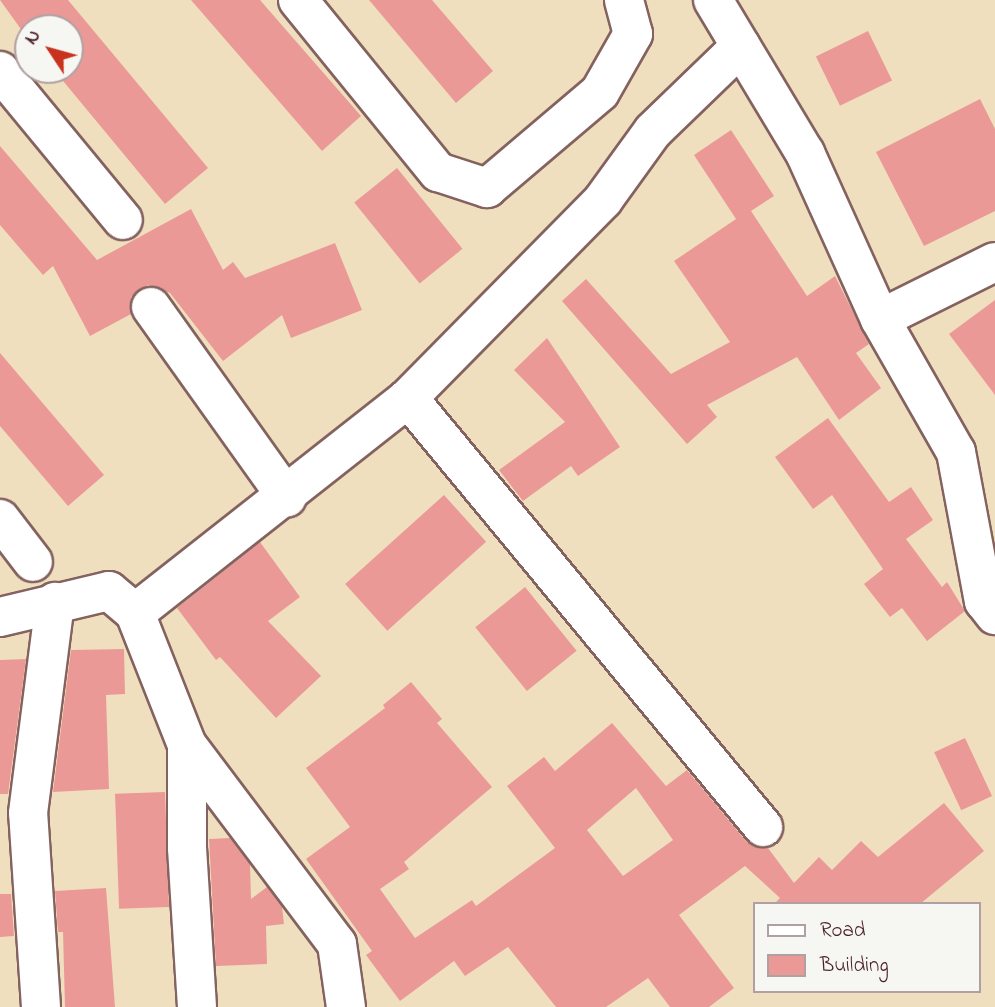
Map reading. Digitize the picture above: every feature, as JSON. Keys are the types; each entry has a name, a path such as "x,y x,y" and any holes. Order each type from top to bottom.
{"street":[{"path":"298,0 438,172 487,188 600,92 633,34 624,0"},
{"path":"713,0 805,153 880,319 956,452 984,601 995,615"},
{"path":"135,613 287,498 408,398 603,200 653,131 741,46"},
{"path":"0,71 123,220"},
{"path":"880,319 995,262"},
{"path":"152,307 287,498"},
{"path":"408,398 763,827"},
{"path":"0,519 33,562"},
{"path":"0,617 55,601 109,591 135,613 187,745 337,944 346,1007"},
{"path":"41,1007 28,813 55,601"},
{"path":"187,745 187,848 197,1007"}],"building":[{"path":"0,0 68,0 80,14 14,14 14,20"},
{"path":"191,0 260,0 361,116 322,151"},
{"path":"369,0 432,0 493,71 456,103"},
{"path":"84,19 208,168 165,204 66,84 84,84"},
{"path":"868,31 892,80 840,106 816,56"},
{"path":"980,99 995,129 995,211 924,246 876,152"},
{"path":"731,130 774,196 751,211 807,296 835,276 869,344 856,353 881,388 839,420 797,357 707,405 717,417 687,444 562,301 586,279 671,374 730,342 674,261 736,219 694,155"},
{"path":"0,146 97,260 191,209 223,270 233,262 245,278 335,243 362,310 291,338 282,315 223,361 170,293 148,285 131,297 131,314 90,336 53,266 43,275 0,225"},
{"path":"397,168 462,249 420,283 354,203"},
{"path":"995,300 995,395 949,334"},
{"path":"547,338 620,447 578,476 571,466 523,501 499,470 565,422 514,370"},
{"path":"0,353 104,475 68,506 0,426"},
{"path":"828,418 889,502 911,487 933,520 906,539 942,587 947,582 965,611 927,641 902,608 890,617 864,584 883,569 832,495 813,509 775,457"},
{"path":"444,495 486,542 387,631 345,584"},
{"path":"260,542 300,597 268,621 321,676 276,718 220,657 216,660 177,608"},
{"path":"525,587 577,651 527,691 475,627"},
{"path":"124,649 125,694 106,695 109,789 53,792 71,650"},
{"path":"26,659 8,794 0,794 0,660"},
{"path":"411,682 442,719 437,723 492,787 404,862 409,869 380,889 415,938 472,900 476,906 555,848 507,786 544,757 555,771 612,723 666,786 687,770 746,841 768,848 794,883 819,857 832,870 861,841 878,857 944,803 984,851 922,902 776,902 780,898 745,866 679,915 734,988 709,1007 670,1007 648,978 606,1007 556,1007 508,947 465,976 454,961 400,1001 366,955 372,951 306,859 350,827 306,768 385,708 383,705","holes":["636,788 673,840 623,876 587,830"]},
{"path":"965,738 992,796 961,810 934,752"},
{"path":"165,792 169,907 119,909 115,794"},
{"path":"230,838 250,864 251,899 267,887 282,907 284,924 266,926 267,964 216,966 209,839"},
{"path":"106,888 115,1007 65,1007 63,932 58,932 55,891"},
{"path":"0,894 11,894 14,936 0,937"}]}
